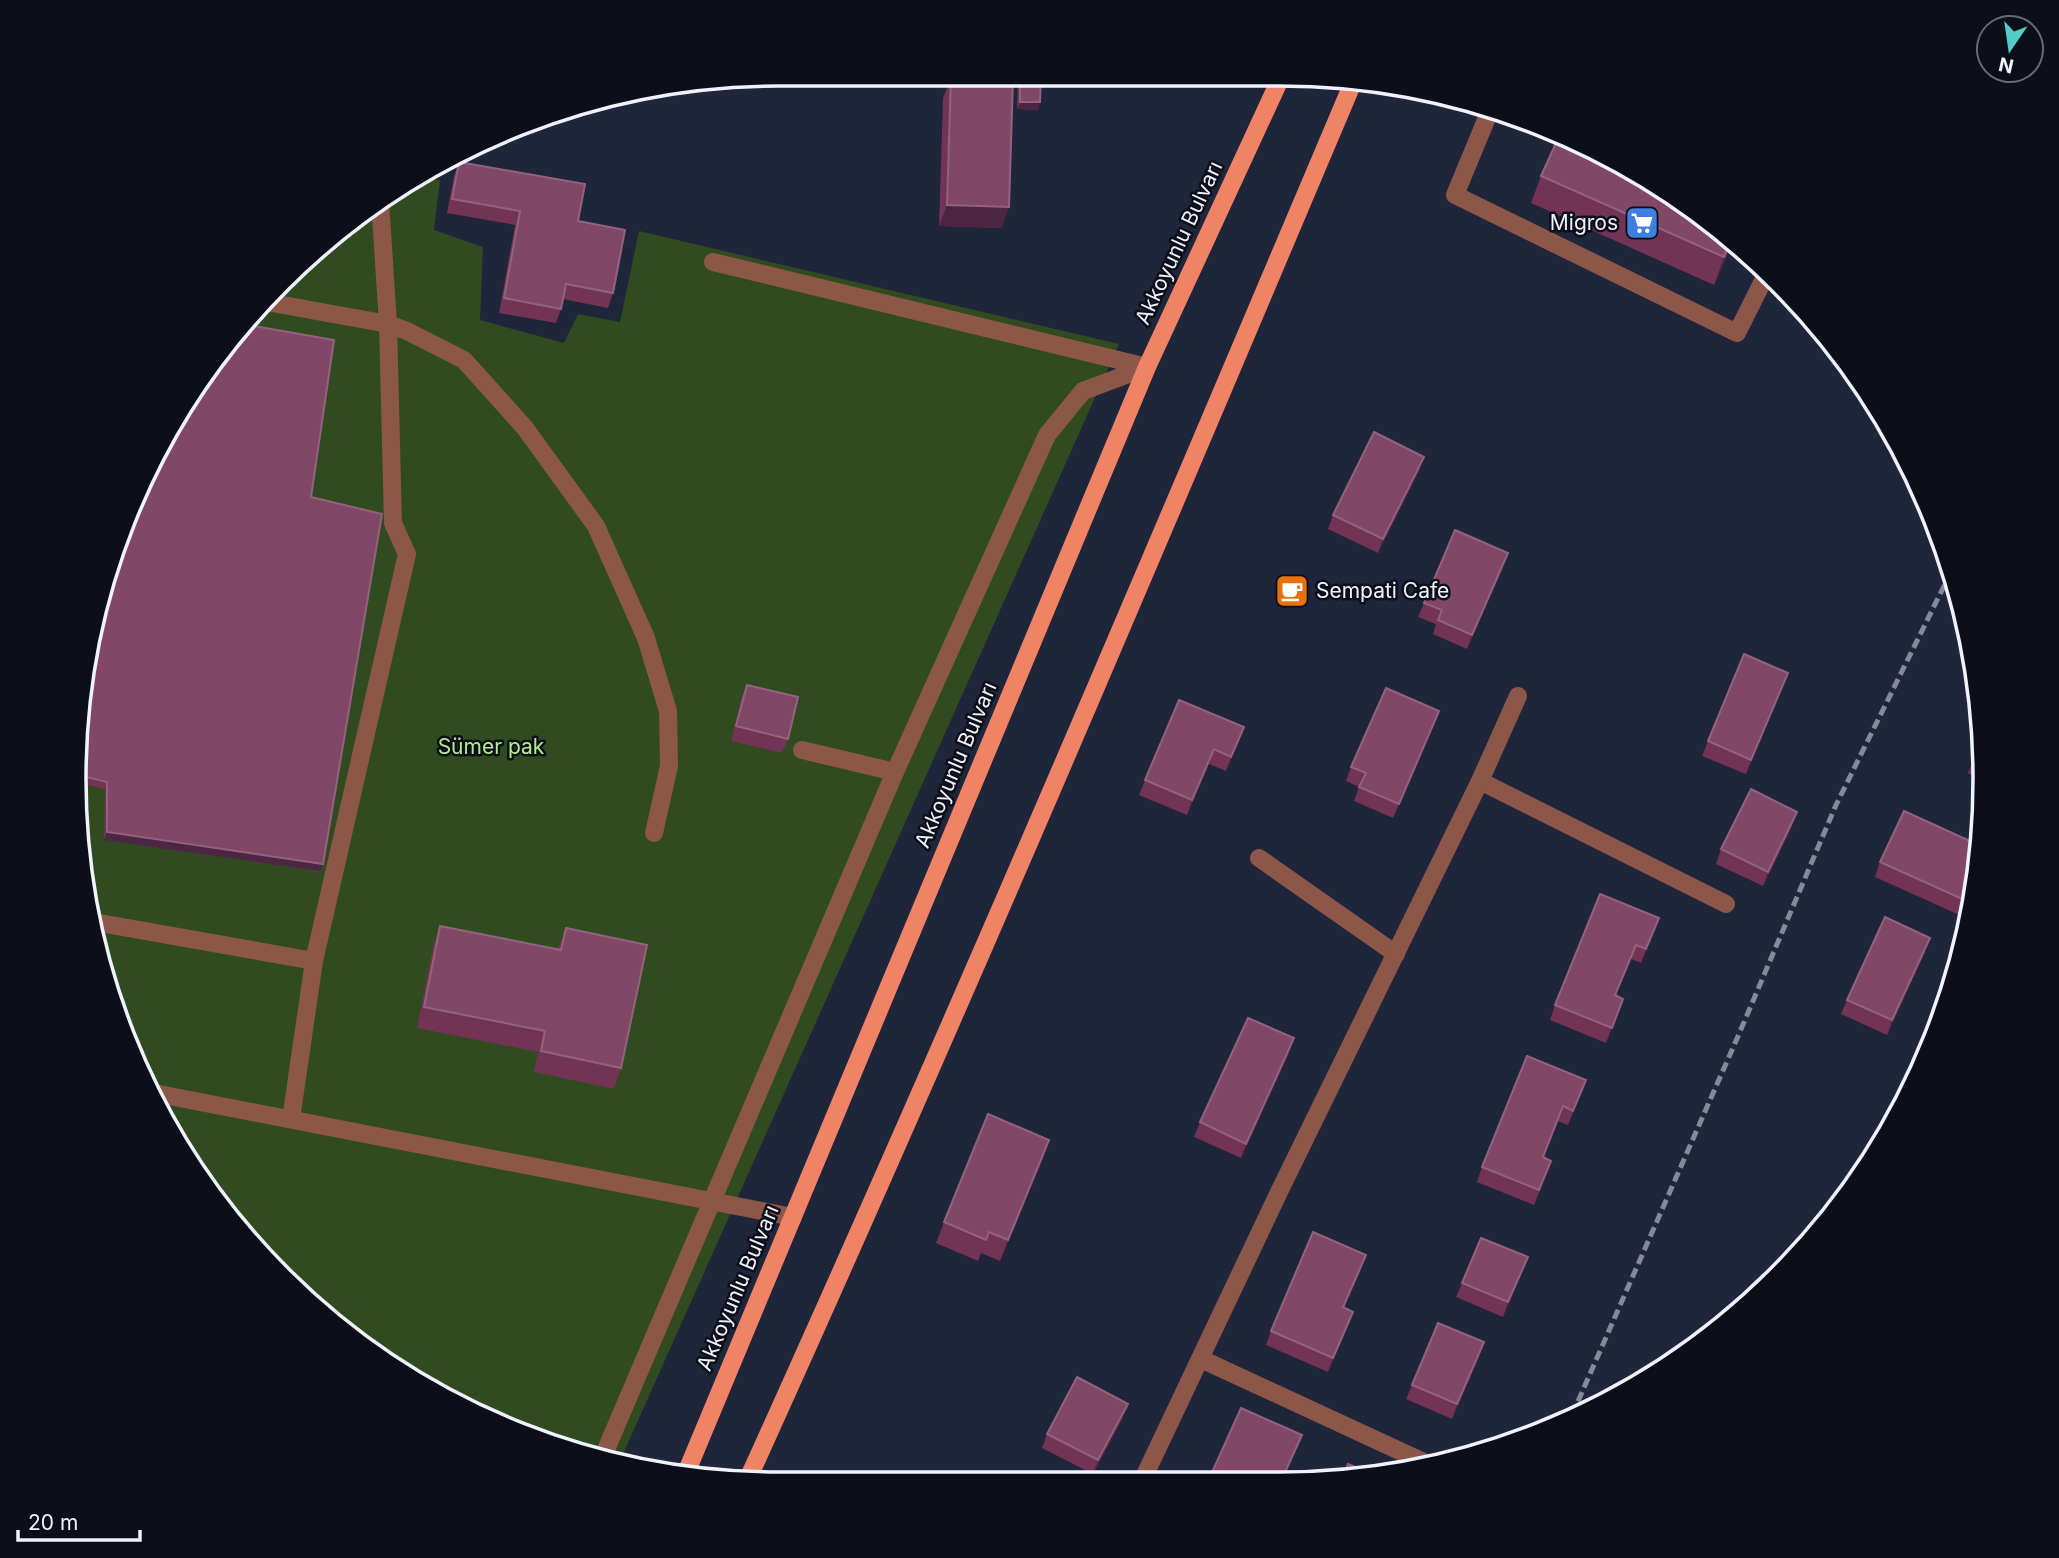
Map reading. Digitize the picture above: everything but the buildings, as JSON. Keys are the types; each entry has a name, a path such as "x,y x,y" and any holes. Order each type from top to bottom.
{"main road":[{"name":"Akkoyunlu Bulvarı","path":"689,1466 1147,367 1277,86"},
{"path":"751,1471 871,1207 1209,424 1350,90"}],"street":[{"path":"1487,118 1455,195 1737,333 1763,282"},
{"path":"290,1119 314,961 407,554 393,523 388,324 381,212"},
{"path":"713,262 1147,367"},
{"path":"275,304 388,324 464,360 525,428 596,526 646,638 668,711 669,766 654,833"},
{"path":"606,1450 895,772 1047,435 1083,391 1147,367"},
{"path":"1146,1472 1279,1192 1480,781 1518,696"},
{"path":"802,750 895,772"},
{"path":"1480,781 1726,904"},
{"path":"1259,859 1396,954"},
{"path":"101,923 314,961"},
{"path":"162,1094 793,1217"},
{"path":"1201,1359 1416,1459"}],"green space":[{"name":"Sümer pak","path":"432,179 440,180 434,230 483,247 480,320 564,343 578,314 620,322 639,231 1119,344 623,1454 556,1435 472,1401 432,1379 357,1329 289,1269 258,1236 229,1201 179,1126 157,1086 123,1002 109,958 92,869 87,824 87,734 99,644 109,600 123,556 157,472 179,432 229,357 289,289 322,258 357,229"}],"railway":[{"path":"1576,1406 1836,805 1945,584"}],"place":[{"name":"Migros","path":"1642,223"},
{"name":"Sempati Cafe","path":"1292,591"}]}
